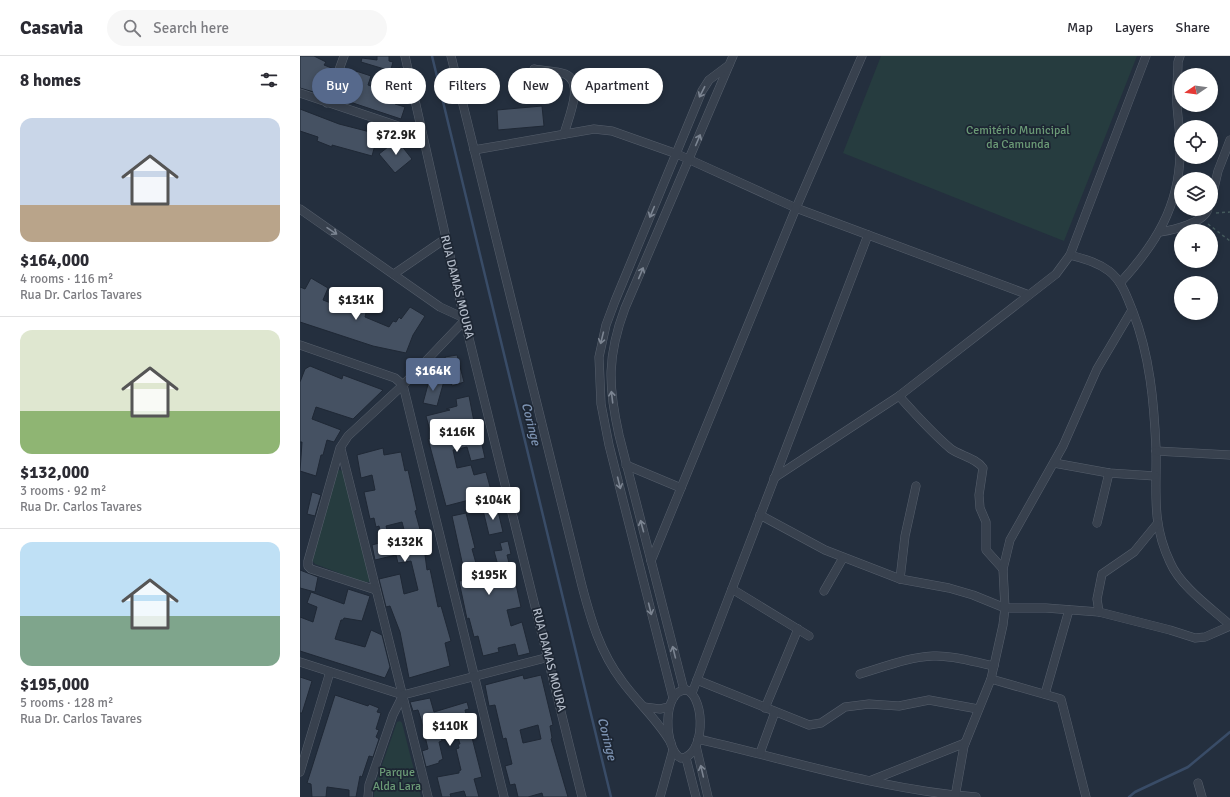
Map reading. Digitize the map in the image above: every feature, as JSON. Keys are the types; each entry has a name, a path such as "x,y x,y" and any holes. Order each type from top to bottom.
{"street":[{"path":"340,68 344,56"},
{"name":"RUA DAMAS MOURA","path":"405,56 464,319 549,657 582,797"},
{"path":"451,56 580,578 595,631 610,664 661,728 679,758 686,758 692,752 697,743"},
{"path":"684,690 626,465 611,394 610,376 614,344 625,308 690,160 733,56"},
{"path":"641,572 651,561 796,208 862,56"},
{"path":"774,478 898,396 1056,274 1070,255 1146,56"},
{"path":"1120,283 1147,252 1160,232 1177,184 1180,155 1177,104 1180,56"},
{"path":"673,698 609,445 598,386 599,357 606,325 615,300 702,91 709,80 729,65"},
{"path":"563,74 566,74 574,83 575,94 564,134"},
{"path":"300,94 312,98"},
{"path":"330,104 422,134"},
{"path":"474,150 564,134 602,129 677,154 796,208 1029,295"},
{"path":"1218,172 1230,140"},
{"path":"300,209 448,312 464,319 403,384 348,436 340,448 308,561 308,566 311,569 376,590"},
{"path":"1160,232 1174,230 1200,219 1203,216"},
{"path":"692,693 868,235"},
{"path":"394,274 445,239"},
{"path":"760,515 815,545 843,558 900,579 949,588 973,595 1005,608 1099,612 1195,638 1205,637 1230,626 1190,589 1175,572 1169,562 1157,524 1155,476 1156,451 1153,395 1144,346 1132,310 1120,283 1110,272 1097,263 1070,255"},
{"path":"955,796 965,743 991,679 994,666 1005,608 1003,569 1010,540 1054,463 1097,369 1132,310"},
{"path":"300,345 395,378 403,384 504,797"},
{"path":"898,396 934,434 953,450 976,461 983,468 979,495 980,508 986,522 986,550 1003,569"},
{"path":"340,448 428,797"},
{"path":"1156,451 1230,455"},
{"path":"1054,463 1109,473 1155,476"},
{"path":"626,465 681,488"},
{"path":"1097,523 1109,473"},
{"path":"900,579 905,536 916,486"},
{"path":"1099,612 1097,599 1102,574 1134,552 1157,524"},
{"path":"824,591 843,558"},
{"path":"732,589 809,636"},
{"path":"1045,694 1069,610"},
{"path":"765,708 798,629"},
{"path":"860,674 914,658 934,656 961,658 994,666"},
{"path":"300,662 403,695 549,657"},
{"path":"300,772 330,672"},
{"path":"991,679 1045,694 1057,698 1062,702 1086,797"},
{"path":"697,680 803,723 815,725 820,724 840,709 869,704 899,706 929,700 978,709"},
{"path":"660,797 672,747 668,724 669,707 676,692 684,690 692,693 698,703 699,714 697,743 708,797"},
{"path":"368,797 369,785 383,743 393,715 403,695"},
{"path":"644,707 660,709 669,707"},
{"path":"760,753 775,712"},
{"path":"697,743 760,753 871,781 955,796 976,797"},
{"path":"871,781 965,743"},
{"path":"686,758 696,797"},
{"path":"1198,783 1202,797"}],"path":[{"path":"1218,211 1230,212"},
{"path":"1200,219 1230,241"}],"green space":[{"name":"Cemitério Municipal da Camunda","path":"881,56 1137,56 1064,241 843,153"},
{"path":"339,470 343,471 370,582 363,582 315,564 311,559 335,472"},
{"name":"Parque Alda Lara","path":"400,721 402,723 421,797 374,797 374,788 397,722"}],"building":[{"path":"300,56 314,56 326,62 324,65 332,68 312,68 312,92 300,88"},
{"path":"377,56 389,56 389,61 393,62 391,68 381,68 361,62 362,58 377,60"},
{"path":"363,73 371,76 368,85 371,86 371,104 395,104 405,107 401,119 356,104 363,104"},
{"path":"542,106 544,126 498,130 497,110"},
{"path":"300,109 339,124 378,134 372,156 332,145 332,147 317,141 318,137 300,131"},
{"path":"397,140 412,159 395,173 379,154"},
{"path":"311,278 328,288 323,300 354,312 355,309 366,313 365,317 389,327 393,321 396,322 399,317 401,319 410,307 425,316 413,335 406,353 373,346 300,322 300,287 305,289"},
{"path":"457,355 464,382 452,386 445,357"},
{"path":"310,366 342,379 343,375 383,390 353,419 316,407 312,419 341,430 334,442 327,440 323,455 321,455 316,476 300,471 302,442 300,442 300,382 305,369"},
{"path":"430,377 444,381 437,406 423,403"},
{"path":"469,396 476,432 479,432 485,458 471,461 467,447 453,450 457,468 471,465 474,475 486,472 492,494 446,506 428,439 432,438 426,416 450,410 446,409 457,406 456,399"},
{"path":"383,448 384,455 401,452 405,471 408,470 417,510 415,511 427,555 425,555 427,570 430,569 438,607 441,606 451,641 445,643 450,666 409,678 400,632 390,606 386,607 379,579 400,574 404,594 418,590 411,561 398,563 396,555 375,560 372,545 383,542 379,526 376,527 374,518 370,519 364,492 375,490 372,475 361,478 357,455","holes":["402,522 406,537 390,541 386,526"]},
{"path":"312,492 321,495 315,516 307,514"},
{"path":"497,507 503,532 489,535 483,510"},
{"path":"466,513 475,548 472,549 479,574 499,569 494,551 502,550 500,543 508,541 511,554 507,555 511,571 513,571 521,607 507,610 511,626 522,622 530,653 518,656 515,644 498,648 499,652 483,656 478,636 474,637 469,618 467,619 459,581 466,580 452,516"},
{"path":"300,570 318,577 315,592 300,588"},
{"path":"348,589 370,596 362,621 344,618 341,620 335,639 365,647 371,630 382,635 390,667 385,678 300,651 300,617 313,622 317,607 307,603 311,592 344,604"},
{"path":"523,675 524,679 541,675 553,725 550,726 551,739 568,797 543,797 542,793 528,797 518,797 515,784 510,785 505,766 512,764 506,738 503,739 495,705 489,706 485,685","holes":["538,725 541,739 523,743 520,730"]},
{"path":"300,677 312,681 302,713 300,713"},
{"path":"335,695 379,708 377,712 381,713 376,729 379,730 376,737 379,739 373,757 369,756 362,777 360,776 356,797 349,797 349,790 327,787 326,797 312,797 311,784 307,783"},
{"path":"430,698 434,712 467,702 469,709 465,710 482,777 474,779 479,797 466,797 464,791 450,794 451,797 442,797 437,777 459,773 461,770 456,749 459,748 458,744 460,744 452,718 437,721 442,741 439,742 443,759 439,761 439,763 426,767 422,751 428,749 421,719 418,710 413,711 410,702"}],"waterway":[{"name":"Coringe","path":"432,56 611,797"},
{"path":"1129,797 1135,792 1188,767 1230,732"}]}
